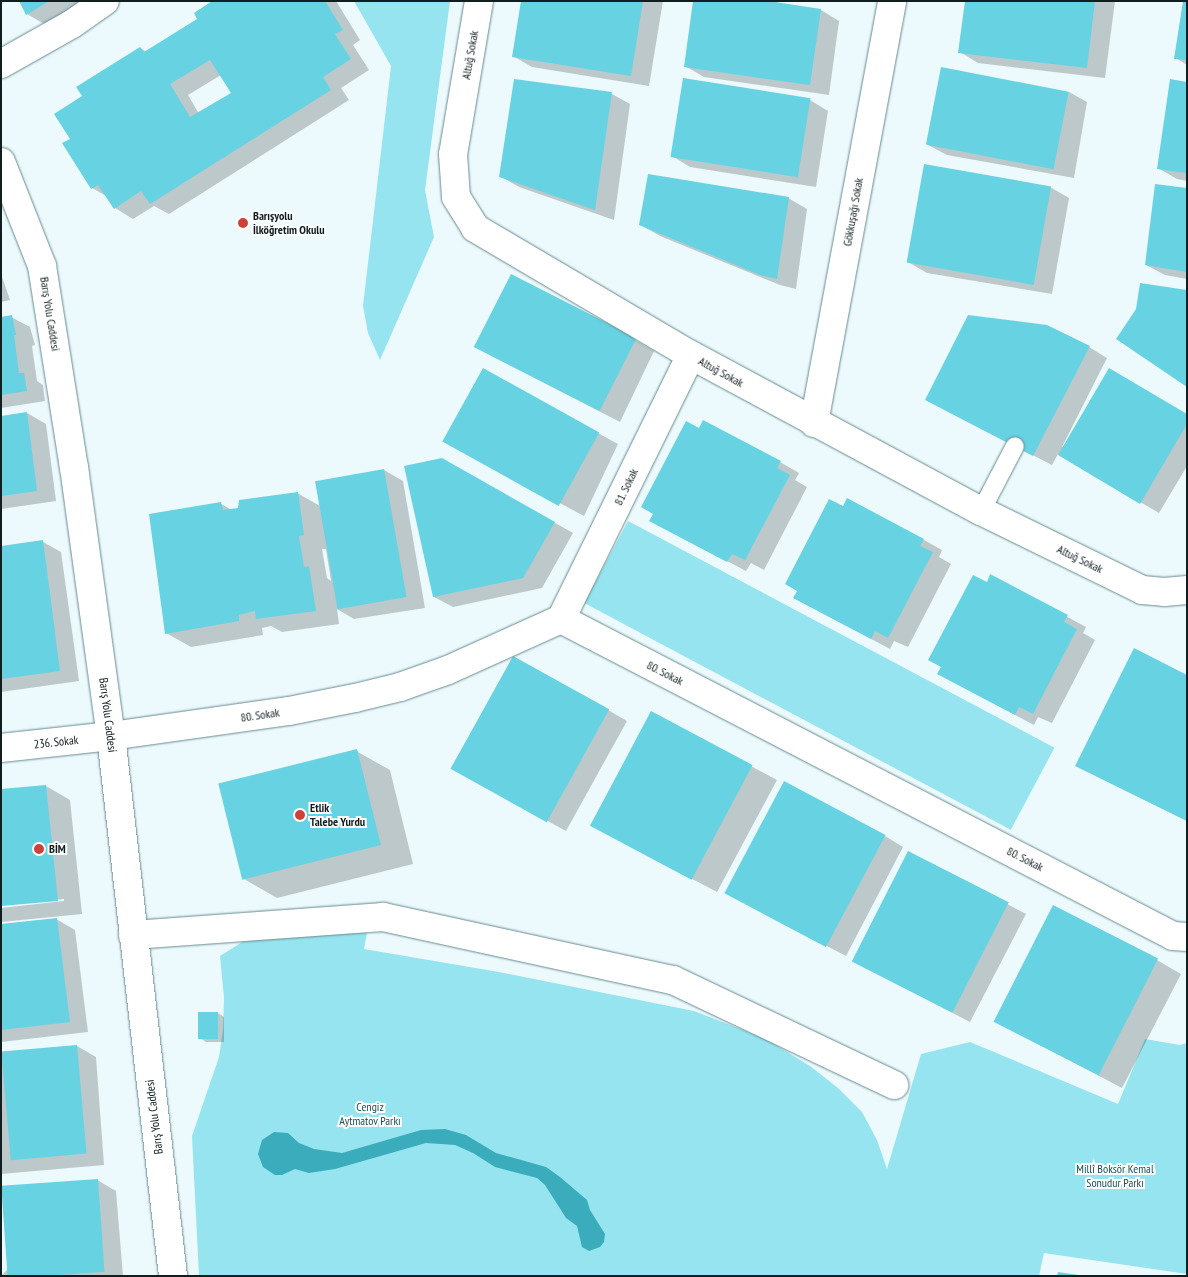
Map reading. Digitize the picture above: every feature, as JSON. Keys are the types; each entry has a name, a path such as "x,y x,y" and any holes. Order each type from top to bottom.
{"street":[{"path":"1,64 72,24 105,1"},
{"name":"Altuğ Sokak","path":"478,1 453,154 456,197 475,228 691,355 814,423 981,511 1142,590 1164,592 1187,590"},
{"name":"Gökkuşağı Sokak","path":"814,423 892,1"},
{"name":"Barış Yolu Caddesi","path":"1,162 42,266 74,467 111,736 173,1276"},
{"name":"81. Sokak","path":"561,619 691,355"},
{"name":"80. Sokak","path":"111,736 290,711 400,687 448,670 561,619 1173,936 1187,937"},
{"name":"236. Sokak","path":"1,748 111,736"},
{"path":"133,935 383,918 672,980 894,1085"}],"lane":[{"path":"981,511 1015,446"}],"green space":[{"path":"354,1 450,1 425,190 434,237 380,360 368,333 363,306 391,66"},
{"path":"628,521 1054,748 1011,830 584,603"},
{"name":"Cengiz Aytmatov Parkı","path":"368,927 364,949 499,972 694,1011 764,1038 810,1066 838,1088 862,1112 877,1140 887,1169 921,1054 970,1042 1118,1104 1145,1039 1180,1045 1187,1043 1187,1274 1044,1253 1039,1276 199,1276 192,1136 219,1057 223,1030 224,998 220,956 247,939"}],"shaded area":[{"path":"445,1129 466,1135 496,1153 546,1167 587,1200 590,1210 605,1234 604,1242 600,1247 589,1251 582,1247 577,1226 566,1218 545,1185 537,1178 495,1167 473,1153 455,1145 426,1143 335,1169 309,1173 295,1169 282,1175 275,1175 263,1167 258,1154 262,1140 274,1132 288,1133 299,1143 314,1149 342,1153 421,1130"}],"building":[{"path":"19,1 49,1 26,15"},
{"path":"212,1 325,1 343,30 335,34 351,59 323,77 331,90 150,204 141,191 114,209 98,185 91,189 62,143 70,139 54,114 82,96 76,87 140,47 144,52 197,19 194,13","holes":["210,60 231,93 190,117 170,84"]},
{"path":"521,1 643,1 631,76 512,57"},
{"path":"693,1 769,1 821,9 810,85 684,67"},
{"path":"965,1 1095,1 1087,68 958,53"},
{"path":"1183,1 1187,1 1187,60 1174,59"},
{"path":"941,67 1069,92 1054,169 926,145"},
{"path":"683,78 810,98 798,177 670,157"},
{"path":"514,79 612,92 595,210 499,177"},
{"path":"1170,79 1187,82 1187,173 1157,169"},
{"path":"924,164 1051,186 1034,285 907,262"},
{"path":"648,174 789,197 777,279 760,275 639,225"},
{"path":"1155,184 1187,188 1187,272 1145,265"},
{"path":"511,274 637,338 599,411 474,347"},
{"path":"1140,283 1187,290 1187,387 1116,339 1136,309"},
{"path":"12,315 16,335 14,335 19,373 24,373 27,391 1,395 1,317"},
{"path":"968,315 1047,325 1090,346 1033,456 925,400"},
{"path":"483,368 599,432 559,506 442,441"},
{"path":"1109,368 1187,414 1187,424 1140,504 1058,455"},
{"path":"27,412 37,491 1,496 1,416"},
{"path":"703,420 781,461 777,468 790,475 745,560 732,554 727,562 649,521 653,514 641,507 686,421 699,428"},
{"path":"442,458 555,522 523,578 433,597 404,466"},
{"path":"384,469 407,597 338,609 315,481"},
{"path":"298,492 304,535 299,536 304,567 309,566 316,611 256,619 255,611 239,615 239,621 165,634 149,514 221,502 223,510 238,508 239,500"},
{"path":"847,498 924,539 920,546 933,552 888,638 875,631 871,639 793,598 797,591 785,584 829,499 843,506"},
{"path":"43,540 60,671 1,679 1,546"},
{"path":"990,574 1068,615 1064,622 1077,629 1033,714 1019,707 1015,715 937,674 941,667 928,660 973,575 987,582"},
{"path":"1134,648 1187,675 1187,821 1075,766"},
{"path":"513,656 609,709 547,822 450,769"},
{"path":"651,711 753,765 692,880 590,826"},
{"name":"Etlik Talebe Yurdu","path":"357,749 381,845 242,880 218,784"},
{"path":"784,781 886,835 826,947 724,893"},
{"path":"46,785 58,901 1,906 1,789"},
{"path":"908,851 1009,902 952,1013 852,961"},
{"path":"1053,905 1158,959 1099,1075 994,1022"},
{"path":"57,918 70,1022 1,1030 1,924"},
{"path":"198,1012 218,1012 218,1039 198,1039"},
{"path":"77,1045 86,1154 11,1160 1,1052"},
{"path":"98,1179 104,1272 44,1276 8,1276 1,1186"},
{"path":"1058,1272 1078,1275 1078,1276 1057,1276"}],"place":[{"name":"Barışyolu İlköğretim Okulu","path":"243,223"},
{"name":"Etlik Talebe Yurdu","path":"300,815"},
{"name":"BİM","path":"39,849"}],"park label":[{"name":"Millî Boksör Kemal Sonudur Parkı","path":"1115,1176"}]}
